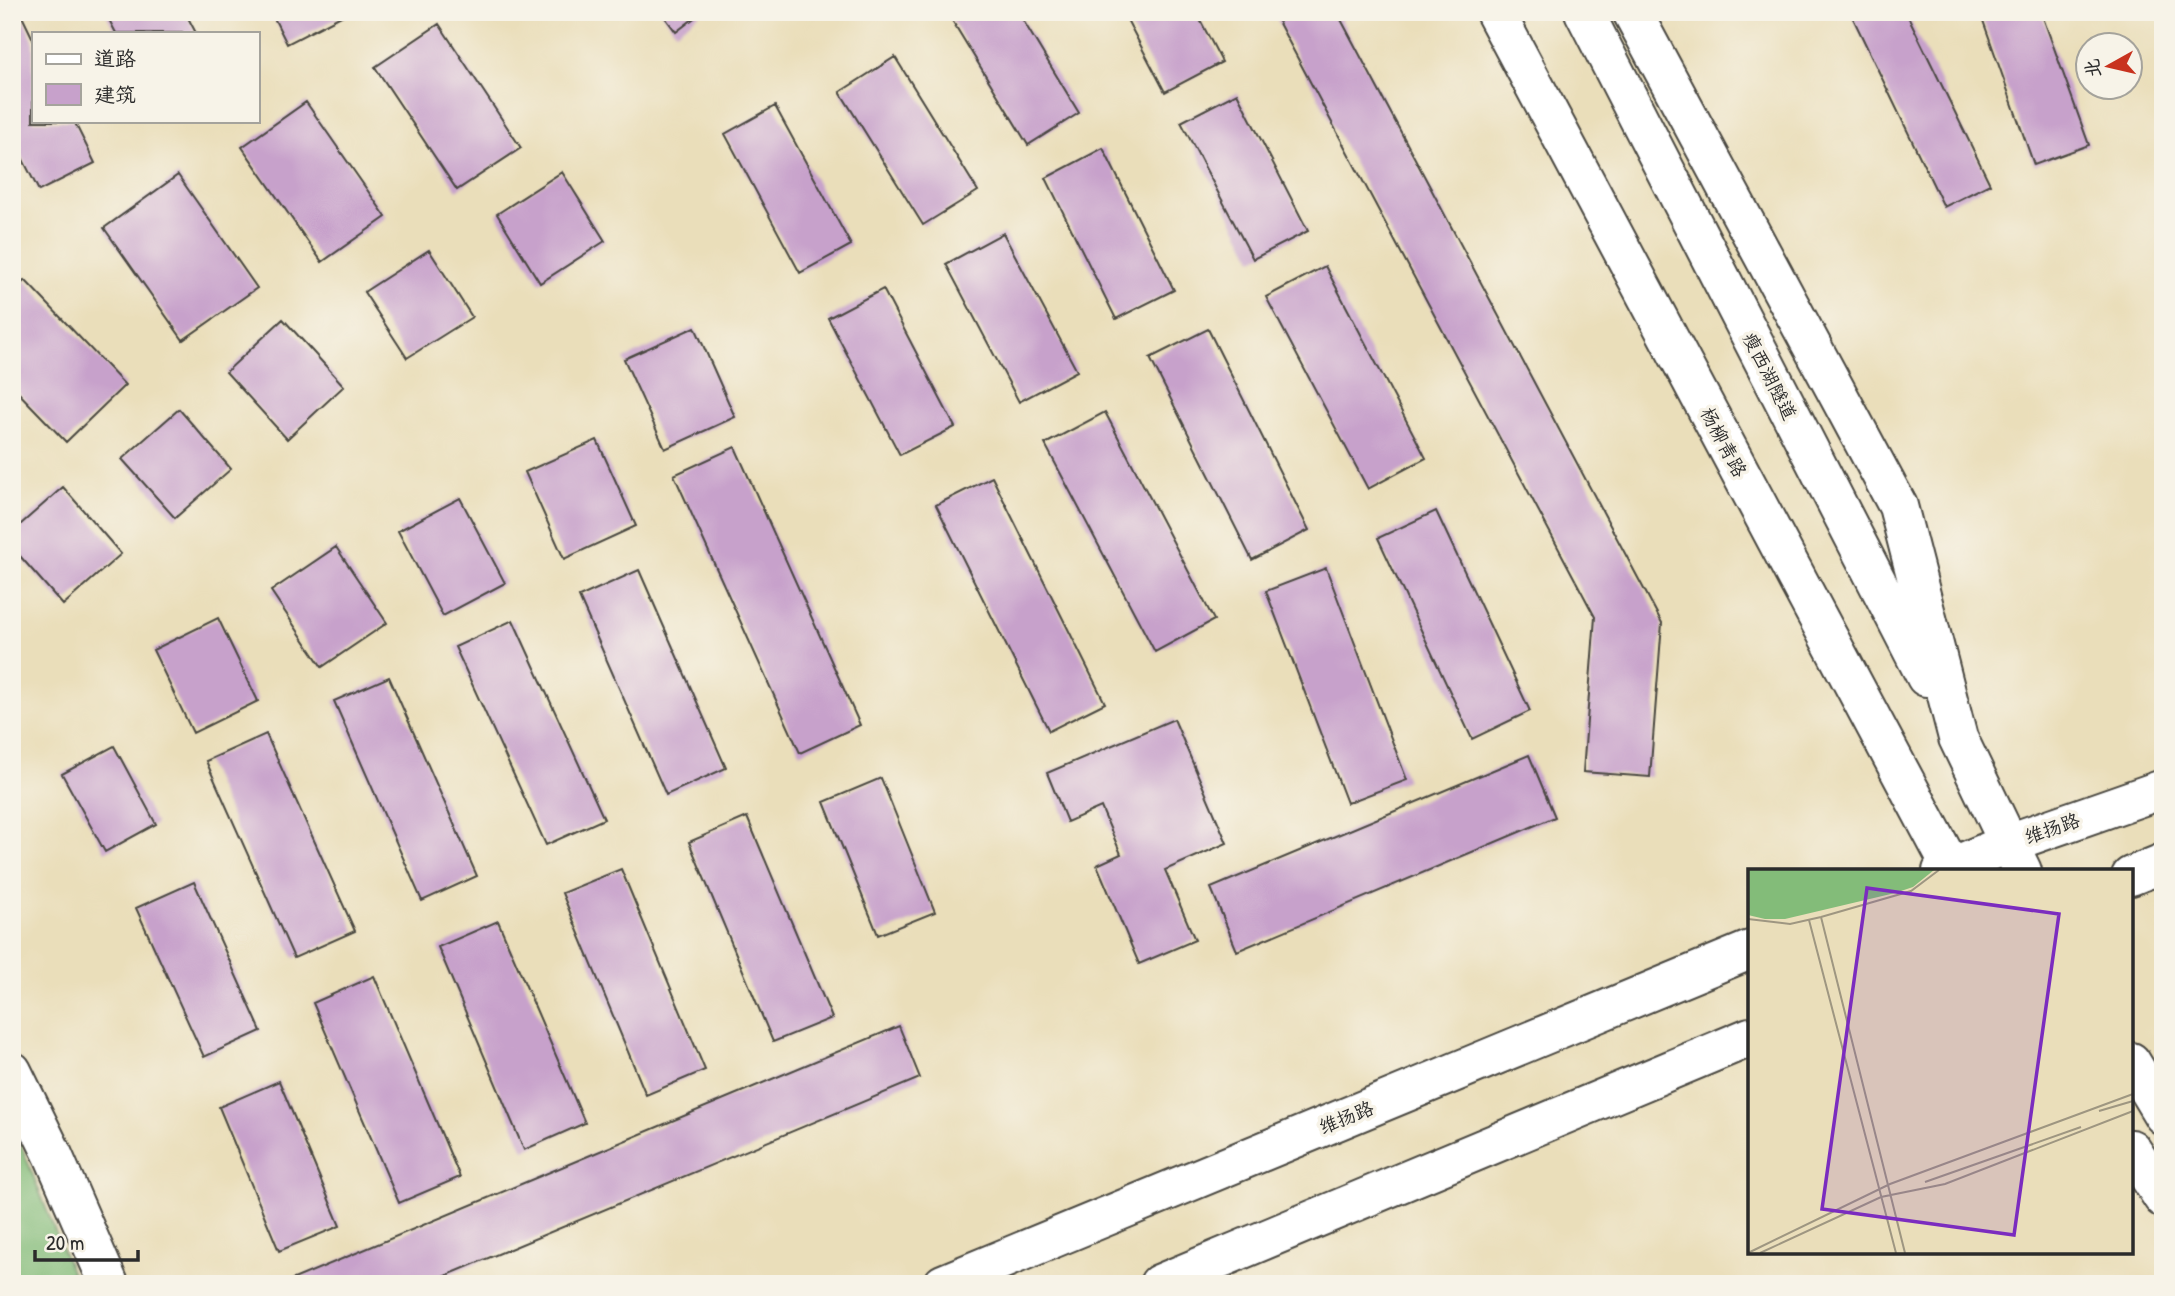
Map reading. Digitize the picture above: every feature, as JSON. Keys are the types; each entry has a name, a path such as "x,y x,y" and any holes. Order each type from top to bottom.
{"main road":[{"name":"杨柳青路","path":"1495,12 1947,869"},
{"name":"瘦西湖隧道","path":"1584,12 1958,738"},
{"path":"1632,12 1898,506 1958,738 2015,857"},
{"name":"维扬路","path":"1953,869 2015,857 2163,789"},
{"path":"2133,875 2163,863"},
{"name":"维扬路","path":"943,1284 1748,951"},
{"path":"1159,1284 1748,1038"},
{"path":"2133,1065 2163,1115"},
{"path":"12,1071 53,1155 109,1284"},
{"path":"2133,1152 2163,1198"}],"green space":[{"path":"12,1122 76,1284 12,1284"}],"building":[{"path":"12,12 20,12 32,37 32,122 74,122 95,163 39,191 12,138"},
{"path":"105,12 185,12 195,32 115,32"},
{"path":"271,12 349,12 287,44"},
{"path":"661,12 702,12 676,32"},
{"path":"947,12 1018,12 1079,113 1028,145"},
{"path":"1123,12 1196,12 1222,62 1165,92"},
{"path":"1273,12 1337,12 1662,623 1650,777 1583,772 1595,617"},
{"path":"1850,12 1906,12 1990,184 1944,207"},
{"path":"1980,12 2041,12 2089,145 2034,165"},
{"path":"439,24 521,148 457,190 375,67"},
{"path":"895,57 978,191 923,225 840,92"},
{"path":"1237,93 1308,231 1253,259 1181,122"},
{"path":"306,102 386,217 322,262 242,147"},
{"path":"775,106 851,245 800,273 725,134"},
{"path":"1103,148 1174,290 1116,319 1046,178"},
{"path":"562,172 605,241 540,283 497,214"},
{"path":"178,175 257,288 183,340 104,228"},
{"path":"1003,233 1077,371 1019,402 946,264"},
{"path":"429,250 472,317 407,358 364,292"},
{"path":"1325,266 1426,458 1368,489 1266,297"},
{"path":"25,280 125,385 66,442 12,386 12,293"},
{"path":"883,289 955,427 900,455 828,318"},
{"path":"283,319 344,386 287,439 226,372"},
{"path":"695,327 735,417 665,449 624,359"},
{"path":"1208,329 1309,530 1252,560 1150,358"},
{"path":"179,409 231,469 175,518 122,459"},
{"path":"1105,412 1214,620 1155,652 1045,444"},
{"path":"597,440 636,526 564,559 525,472"},
{"path":"735,447 860,725 800,753 674,475"},
{"path":"992,477 1105,703 1049,731 936,505"},
{"path":"63,487 121,554 63,605 12,547 12,532"},
{"path":"460,498 505,583 443,616 398,531"},
{"path":"1436,511 1530,711 1472,739 1378,538"},
{"path":"336,547 387,623 322,667 271,591"},
{"path":"1326,568 1407,780 1347,803 1266,591"},
{"path":"639,570 726,768 666,795 579,597"},
{"path":"218,618 258,701 193,733 153,650"},
{"path":"513,620 604,819 546,845 455,647"},
{"path":"389,677 477,876 422,901 334,701"},
{"path":"1174,719 1227,843 1165,870 1195,940 1139,964 1097,865 1121,854 1101,807 1067,822 1047,773"},
{"path":"266,734 355,931 294,958 206,761"},
{"path":"114,746 156,824 105,852 62,774"},
{"path":"1529,755 1555,817 1237,951 1211,888"},
{"path":"881,778 935,912 878,935 824,802"},
{"path":"747,817 832,1018 773,1042 689,842"},
{"path":"621,869 705,1070 646,1095 562,893"},
{"path":"194,882 261,1031 204,1057 136,908"},
{"path":"498,921 585,1123 524,1150 438,947"},
{"path":"374,976 460,1177 399,1203 313,1003"},
{"path":"899,1026 920,1078 426,1284 282,1284"},
{"path":"279,1081 340,1226 279,1251 219,1107"}]}
